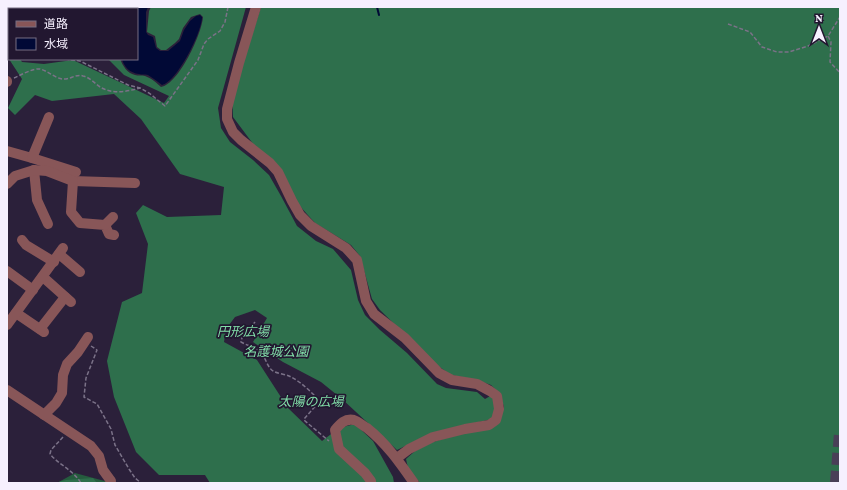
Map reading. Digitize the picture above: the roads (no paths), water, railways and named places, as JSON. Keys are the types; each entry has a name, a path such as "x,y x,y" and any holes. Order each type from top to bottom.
{"street":[{"path":"256,7 227,109 227,119 233,132 270,163 278,172 292,202 300,215 311,226 346,248 358,260 366,301 374,314 405,338 439,373 452,380 477,384 490,390 497,396 499,410 496,420 489,425 433,437 410,449 397,458"},
{"path":"32,158 49,117"},
{"path":"7,151 53,166 74,177 135,184"},
{"path":"7,184 15,176 53,166"},
{"path":"34,170 37,200 48,224"},
{"path":"74,177 71,212 80,223 106,225 114,217"},
{"path":"106,225 109,234 114,235"},
{"path":"22,240 26,245 59,255 80,272"},
{"path":"7,325 59,255"},
{"path":"7,271 33,290"},
{"path":"16,313 42,331 68,300 43,277"},
{"path":"44,415 56,403 62,393 63,375 67,364 87,340"},
{"path":"7,390 91,446 99,456 103,470 111,480"},
{"path":"371,483 371,480 365,473 339,448 335,430 341,423 347,420 353,420 378,437 397,458 414,483"}],"water":[{"path":"148,7 146,12 146,32 148,35 153,37 156,48 160,51 168,51 180,41 184,30 190,21 196,16 200,15 202,17 198,34 188,56 175,75 168,82 162,85 148,75 130,71 124,65 122,60 138,60 138,8 114,8"}],"waterway":[{"path":"377,7 379,15"}],"tunnel":[{"path":"836,483 840,433"}],"park label":[{"name":"円形広場","path":"243,331"},
{"name":"名護城公園","path":"276,351"},
{"name":"太陽の広場","path":"311,401"}]}
